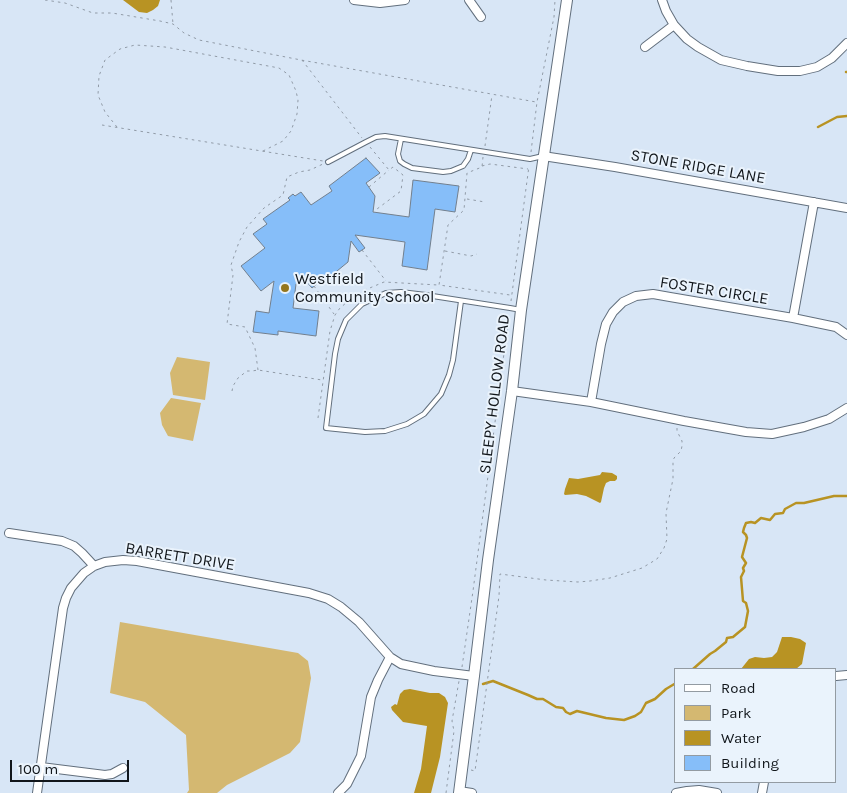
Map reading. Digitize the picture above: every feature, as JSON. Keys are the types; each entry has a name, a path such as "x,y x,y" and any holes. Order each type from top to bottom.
{"street":[{"path":"354,0 380,3 405,0"},
{"path":"469,0 481,17"},
{"name":"SLEEPY HOLLOW ROAD","path":"459,792 521,310 567,0"},
{"path":"662,0 674,25 687,39 721,60 778,71 800,71 816,67 832,58 847,43"},
{"path":"645,46 674,25"},
{"name":"STONE RIDGE LANE","path":"543,156 615,166 847,208"},
{"path":"793,318 814,202"},
{"name":"FOSTER CIRCLE","path":"591,402 606,324 613,312 623,302 636,296 653,294 793,318 836,326 847,334"},
{"path":"512,391 591,402 746,432 772,434 804,428 830,419 847,408"},
{"path":"9,533 62,541 74,546 94,566"},
{"name":"BARRETT DRIVE","path":"37,793 63,608 71,588 84,573 94,566 105,562 137,561 309,593 328,599 342,607 390,657 401,664 474,676"},
{"path":"338,793 348,784 361,756 371,697 390,657"},
{"path":"41,767 105,776 123,768"},
{"path":"676,793 686,790 717,793"},
{"path":"459,792 472,793"}],"lane":[{"path":"328,162 366,142 385,136 530,159 543,156"},
{"path":"401,139 398,154 400,161 412,168 443,172 452,170 462,166 472,150"},
{"path":"461,301 453,360 449,375 441,394 424,414 406,424 385,431 365,432 326,428 336,346 342,327 352,314 368,301 392,292 401,292 510,308 521,310"}],"path":[{"path":"45,0 65,3 93,13 128,15 173,24 184,33 198,40 537,102"},
{"path":"171,0 173,24"},
{"path":"446,793 454,731 452,721 473,590 537,102 554,17 555,0"},
{"path":"117,127 105,112 98,95 99,76 104,60 120,49 135,45 165,47 278,68 289,75 298,100 297,114 291,131 283,141 263,151"},
{"path":"482,166 492,94"},
{"path":"102,125 328,162"},
{"path":"258,370 255,348 246,327 227,324 233,275 231,265 247,227 264,208 283,195 287,177 328,162"},
{"path":"439,285 448,225 464,210 467,173 490,164 528,169"},
{"path":"369,187 389,170"},
{"path":"466,199 484,202"},
{"path":"362,250 387,282"},
{"path":"444,251 471,256 477,254"},
{"path":"318,418 330,331 335,315 346,303 365,290 376,284 387,282 439,285 512,296"},
{"path":"314,286 335,315"},
{"path":"232,391 232,386 238,378 247,371 258,370 323,380"},
{"path":"475,771 499,596 500,574 578,582 610,578 642,568 657,559 667,539 666,513 673,479 672,462 681,451 682,446 682,441 677,431 678,420"}],"green space":[{"path":"177,357 210,362 205,400 173,395 170,373"},
{"path":"171,398 201,403 193,441 168,436 162,425 160,413"},
{"path":"120,622 298,653 308,661 311,678 300,742 290,753 227,785 217,793 187,793 189,790 186,735 145,702 110,693"}],"water":[{"path":"123,0 160,0 158,6 147,13 139,12"},
{"path":"602,472 612,473 617,476 617,479 606,483 600,503 586,496 564,494 569,478 578,479 600,475"},
{"path":"782,637 800,639 806,643 802,664 797,668 742,668 749,659 772,657 777,652"},
{"path":"410,689 439,693 445,697 448,703 440,757 431,793 414,793 421,769 427,726 403,722 391,707 395,704 397,705 400,694 404,690"}],"building":[{"path":"366,158 380,173 366,183 375,196 373,212 409,217 413,180 459,186 455,212 435,209 427,270 402,266 405,242 355,235 365,248 359,252 351,241 348,262 326,280 323,279 312,288 305,280 296,284 293,308 319,311 316,336 278,331 278,335 253,332 256,311 269,313 274,281 261,291 241,266 265,248 253,234 267,224 263,219 290,200 288,198 293,194 295,196 301,192 311,205 332,191 329,186"}],"waterway":[{"path":"818,127 837,117 847,116"},
{"path":"694,668 726,642 727,638 733,637 745,627 748,611 746,603 743,601 741,577 746,563 742,557 747,538 743,532 746,523 755,523 761,518 770,520 775,514 783,513 785,509 796,503 834,496 847,496"},
{"path":"483,684 493,681 537,699 543,699 556,707 563,708 570,714 577,711 624,720 641,712 646,703 655,699 674,684"}],"place":[{"name":"Westfield Community School","path":"285,288"}]}
